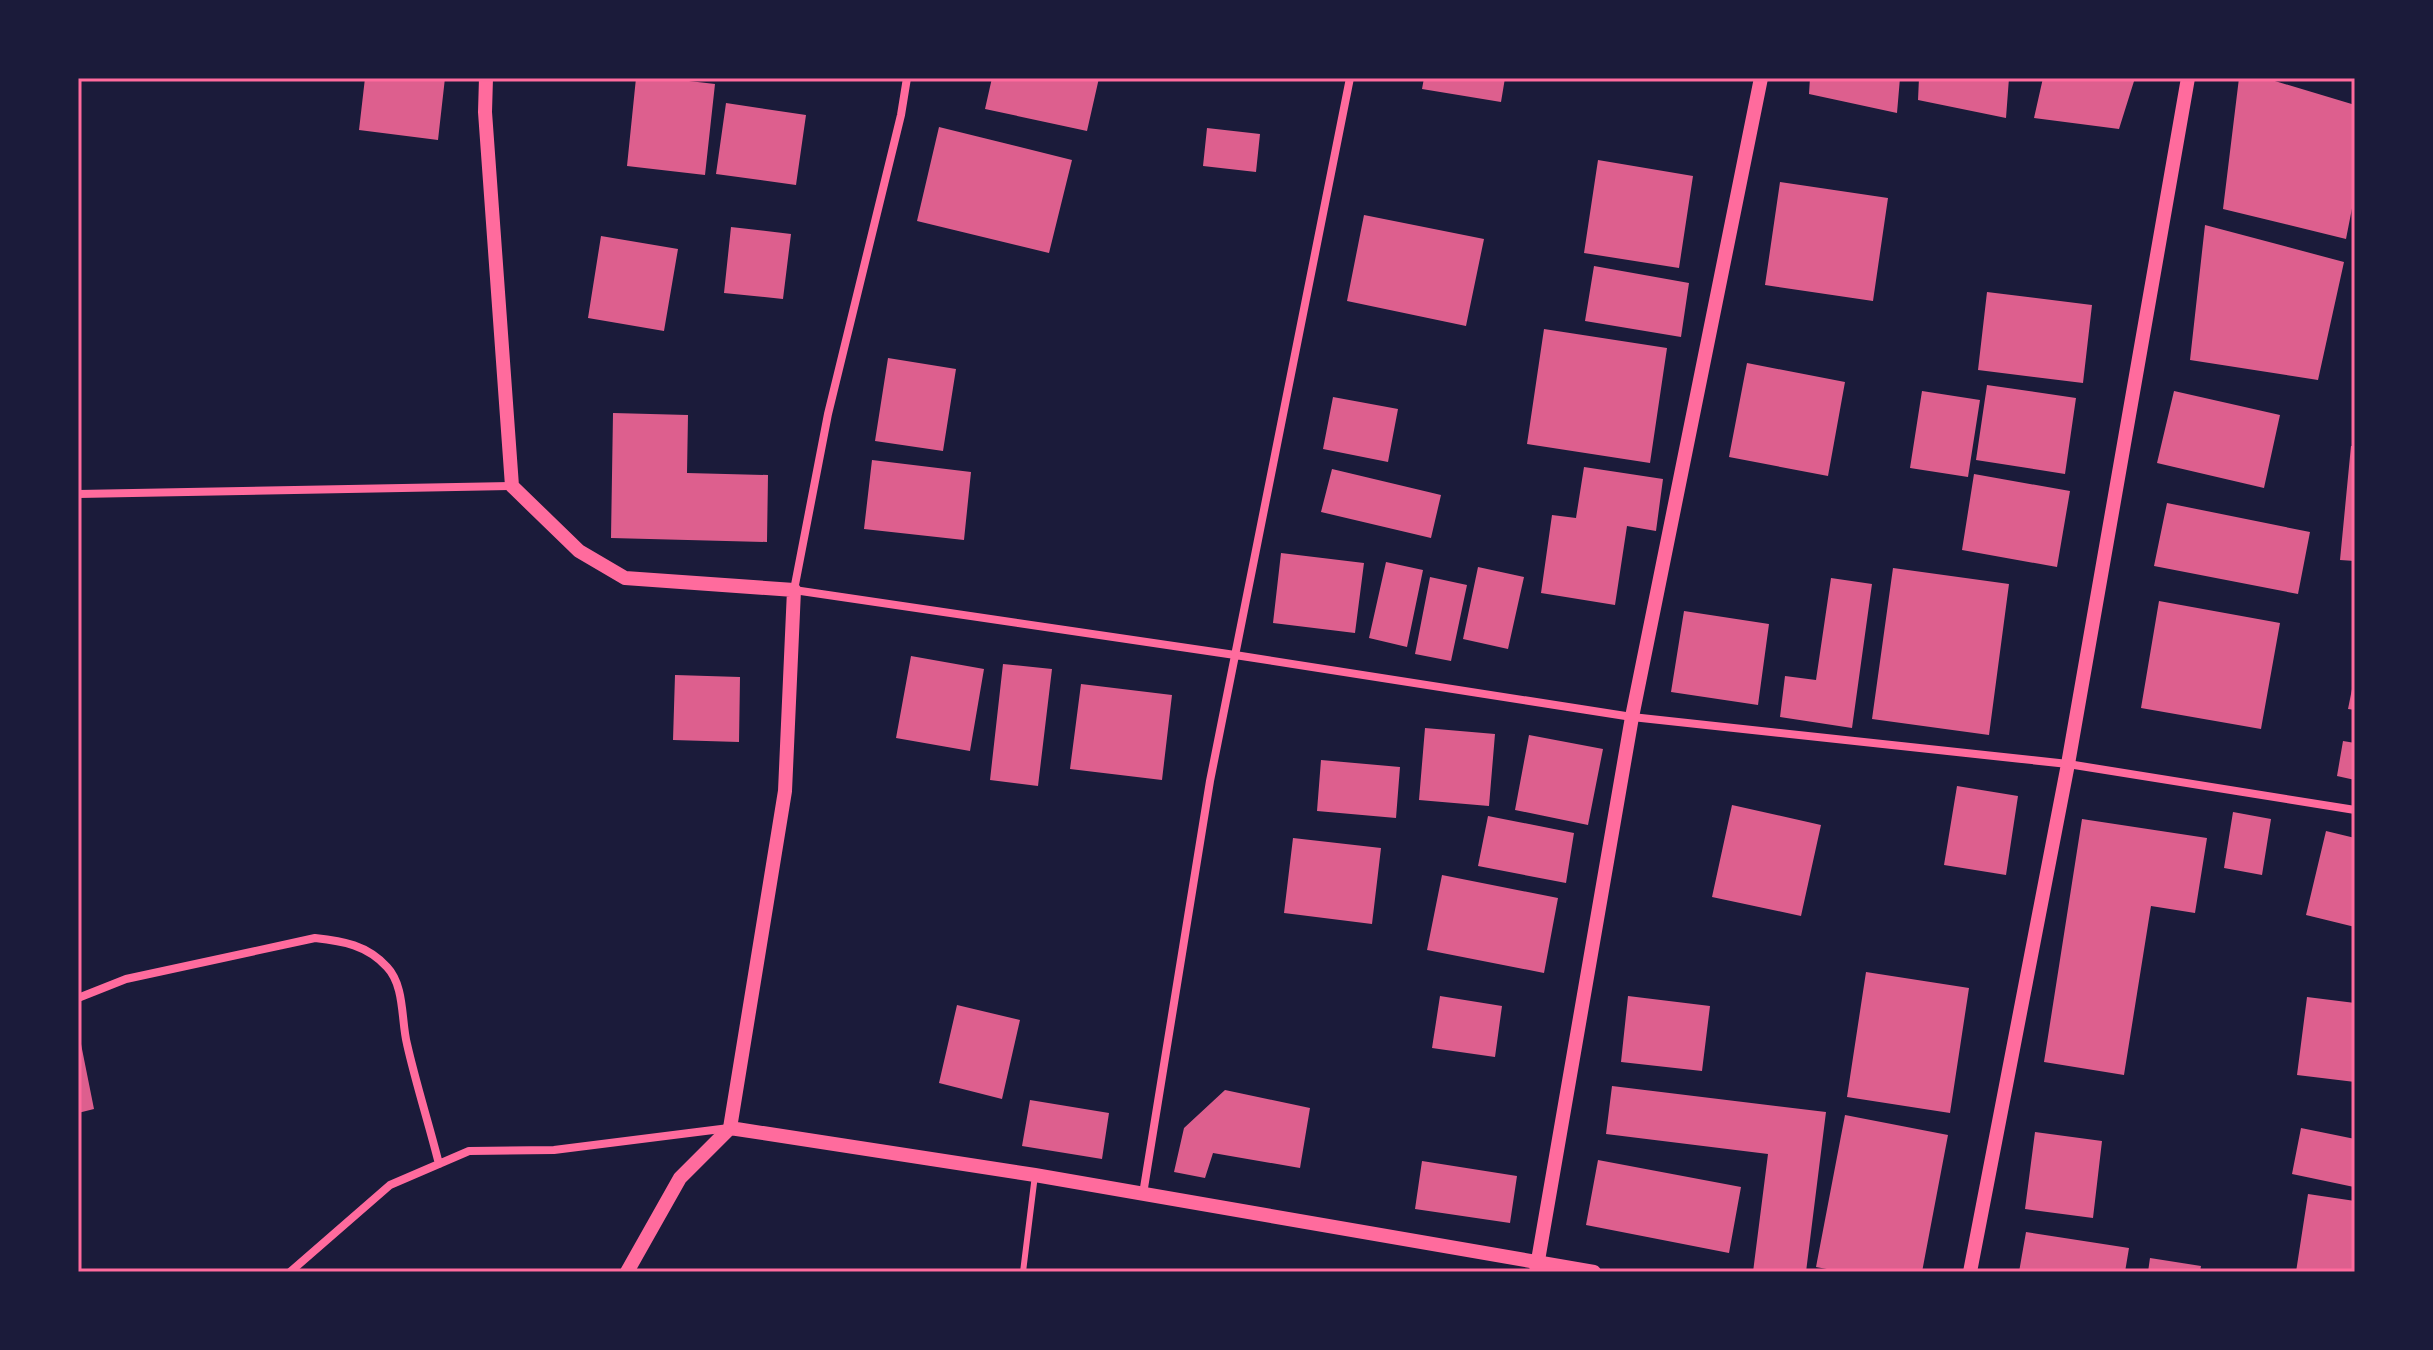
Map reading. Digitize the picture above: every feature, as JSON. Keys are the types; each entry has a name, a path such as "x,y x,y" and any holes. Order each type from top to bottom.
{"street":[{"path":"486,78 485,112 512,486 579,551 625,578 794,590 1632,717 2068,764 2355,810"},
{"path":"627,1272 680,1178 730,1128 785,791 794,590 828,414 901,115 907,78"},
{"path":"1143,1194 1210,781 1350,78"},
{"path":"1536,1267 1632,717 1761,78"},
{"path":"1970,1272 2068,764 2188,78"},
{"path":"78,494 512,486"},
{"path":"78,998 126,979 315,938 344,941 366,949 390,970 402,1005 406,1042 439,1164"},
{"path":"290,1272 390,1185 469,1151 554,1150 730,1128 1035,1175 1536,1267 1594,1272"}],"lane":[{"path":"1023,1272 1035,1175"}],"building":[{"path":"365,78 445,78 438,140 359,130"},
{"path":"636,78 715,84 705,175 627,166"},
{"path":"992,78 1099,78 1087,131 985,109"},
{"path":"1424,78 1505,78 1501,102 1422,89"},
{"path":"1810,78 1900,78 1897,113 1809,94"},
{"path":"1919,78 2009,78 2006,118 1918,100"},
{"path":"2043,78 2135,78 2119,129 2034,118"},
{"path":"2239,78 2265,78 2355,105 2355,193 2346,239 2223,209"},
{"path":"726,103 806,115 796,185 716,174"},
{"path":"939,127 1072,160 1049,253 917,221"},
{"path":"1207,128 1260,134 1256,172 1203,166"},
{"path":"1598,160 1693,176 1679,268 1584,253"},
{"path":"1780,182 1888,198 1873,301 1765,285"},
{"path":"1364,215 1484,239 1466,326 1347,301"},
{"path":"2205,225 2344,262 2318,380 2190,360"},
{"path":"731,227 791,234 783,299 724,293"},
{"path":"601,236 678,249 664,331 588,318"},
{"path":"1594,266 1689,283 1681,337 1585,321"},
{"path":"1987,292 2092,305 2083,383 1978,370"},
{"path":"1544,329 1667,348 1650,463 1527,444"},
{"path":"888,358 956,369 943,451 875,441"},
{"path":"1747,363 1845,382 1828,476 1729,457"},
{"path":"1987,385 2076,398 2065,474 1976,460"},
{"path":"1922,391 1980,400 1968,477 1910,468"},
{"path":"2174,391 2280,415 2264,488 2157,463"},
{"path":"1333,397 1398,409 1388,462 1323,449"},
{"path":"613,413 688,415 687,473 768,475 767,542 611,538"},
{"path":"2351,446 2355,446 2355,561 2340,560"},
{"path":"872,460 971,472 964,540 864,529"},
{"path":"1584,467 1663,479 1656,531 1627,526 1615,605 1541,593 1552,515 1576,518"},
{"path":"1332,469 1441,495 1431,538 1321,512"},
{"path":"1974,474 2070,491 2057,567 1962,550"},
{"path":"2167,503 2310,532 2298,594 2154,566"},
{"path":"1281,553 1364,563 1355,633 1273,623"},
{"path":"1386,562 1423,570 1407,647 1369,638"},
{"path":"1478,567 1524,577 1508,649 1463,639"},
{"path":"1893,568 2009,584 1989,735 1872,719"},
{"path":"1430,577 1467,585 1451,661 1415,654"},
{"path":"1831,578 1872,584 1852,728 1780,717 1785,676 1816,680"},
{"path":"2159,601 2280,623 2261,729 2141,708"},
{"path":"1684,611 1769,624 1758,705 1671,692"},
{"path":"911,656 984,669 970,751 896,738"},
{"path":"1003,664 1052,669 1038,786 990,780"},
{"path":"675,675 740,677 739,742 673,740"},
{"path":"2355,679 2355,710 2348,709"},
{"path":"1081,684 1172,695 1162,780 1070,769"},
{"path":"1425,728 1495,734 1489,806 1419,800"},
{"path":"1529,735 1603,749 1588,825 1515,810"},
{"path":"2343,741 2355,743 2355,780 2337,776"},
{"path":"1321,760 1400,767 1396,818 1317,811"},
{"path":"1957,786 2018,796 2006,875 1944,865"},
{"path":"1732,805 1821,825 1801,916 1712,897"},
{"path":"2233,812 2271,819 2262,875 2224,868"},
{"path":"1488,816 1574,833 1566,883 1478,866"},
{"path":"2082,819 2207,838 2195,913 2151,906 2124,1075 2044,1062"},
{"path":"2326,831 2355,838 2355,927 2306,915"},
{"path":"1293,838 1381,848 1372,924 1284,913"},
{"path":"1442,875 1558,898 1544,973 1427,950"},
{"path":"1866,972 1969,988 1950,1113 1847,1097"},
{"path":"1440,996 1502,1006 1495,1057 1432,1048"},
{"path":"1628,996 1710,1006 1702,1071 1621,1062"},
{"path":"2307,997 2355,1003 2355,1082 2297,1075"},
{"path":"957,1005 1020,1020 1002,1099 939,1083"},
{"path":"78,1044 81,1044 94,1109 78,1113"},
{"path":"1612,1086 1826,1112 1806,1272 1753,1272 1768,1154 1606,1134"},
{"path":"1225,1090 1310,1108 1300,1168 1213,1153 1205,1178 1174,1172 1184,1128"},
{"path":"1030,1100 1109,1113 1102,1159 1022,1146"},
{"path":"1845,1115 1948,1135 1922,1272 1843,1272 1816,1267"},
{"path":"2301,1128 2355,1139 2354,1187 2292,1174"},
{"path":"2035,1132 2102,1141 2093,1218 2025,1209"},
{"path":"1598,1160 1741,1187 1729,1253 1586,1225"},
{"path":"1422,1161 1517,1176 1510,1223 1415,1209"},
{"path":"2308,1194 2355,1201 2355,1272 2296,1272"},
{"path":"2026,1232 2129,1248 2125,1272 2019,1272"},
{"path":"2150,1258 2201,1266 2200,1272 2148,1272"}]}
